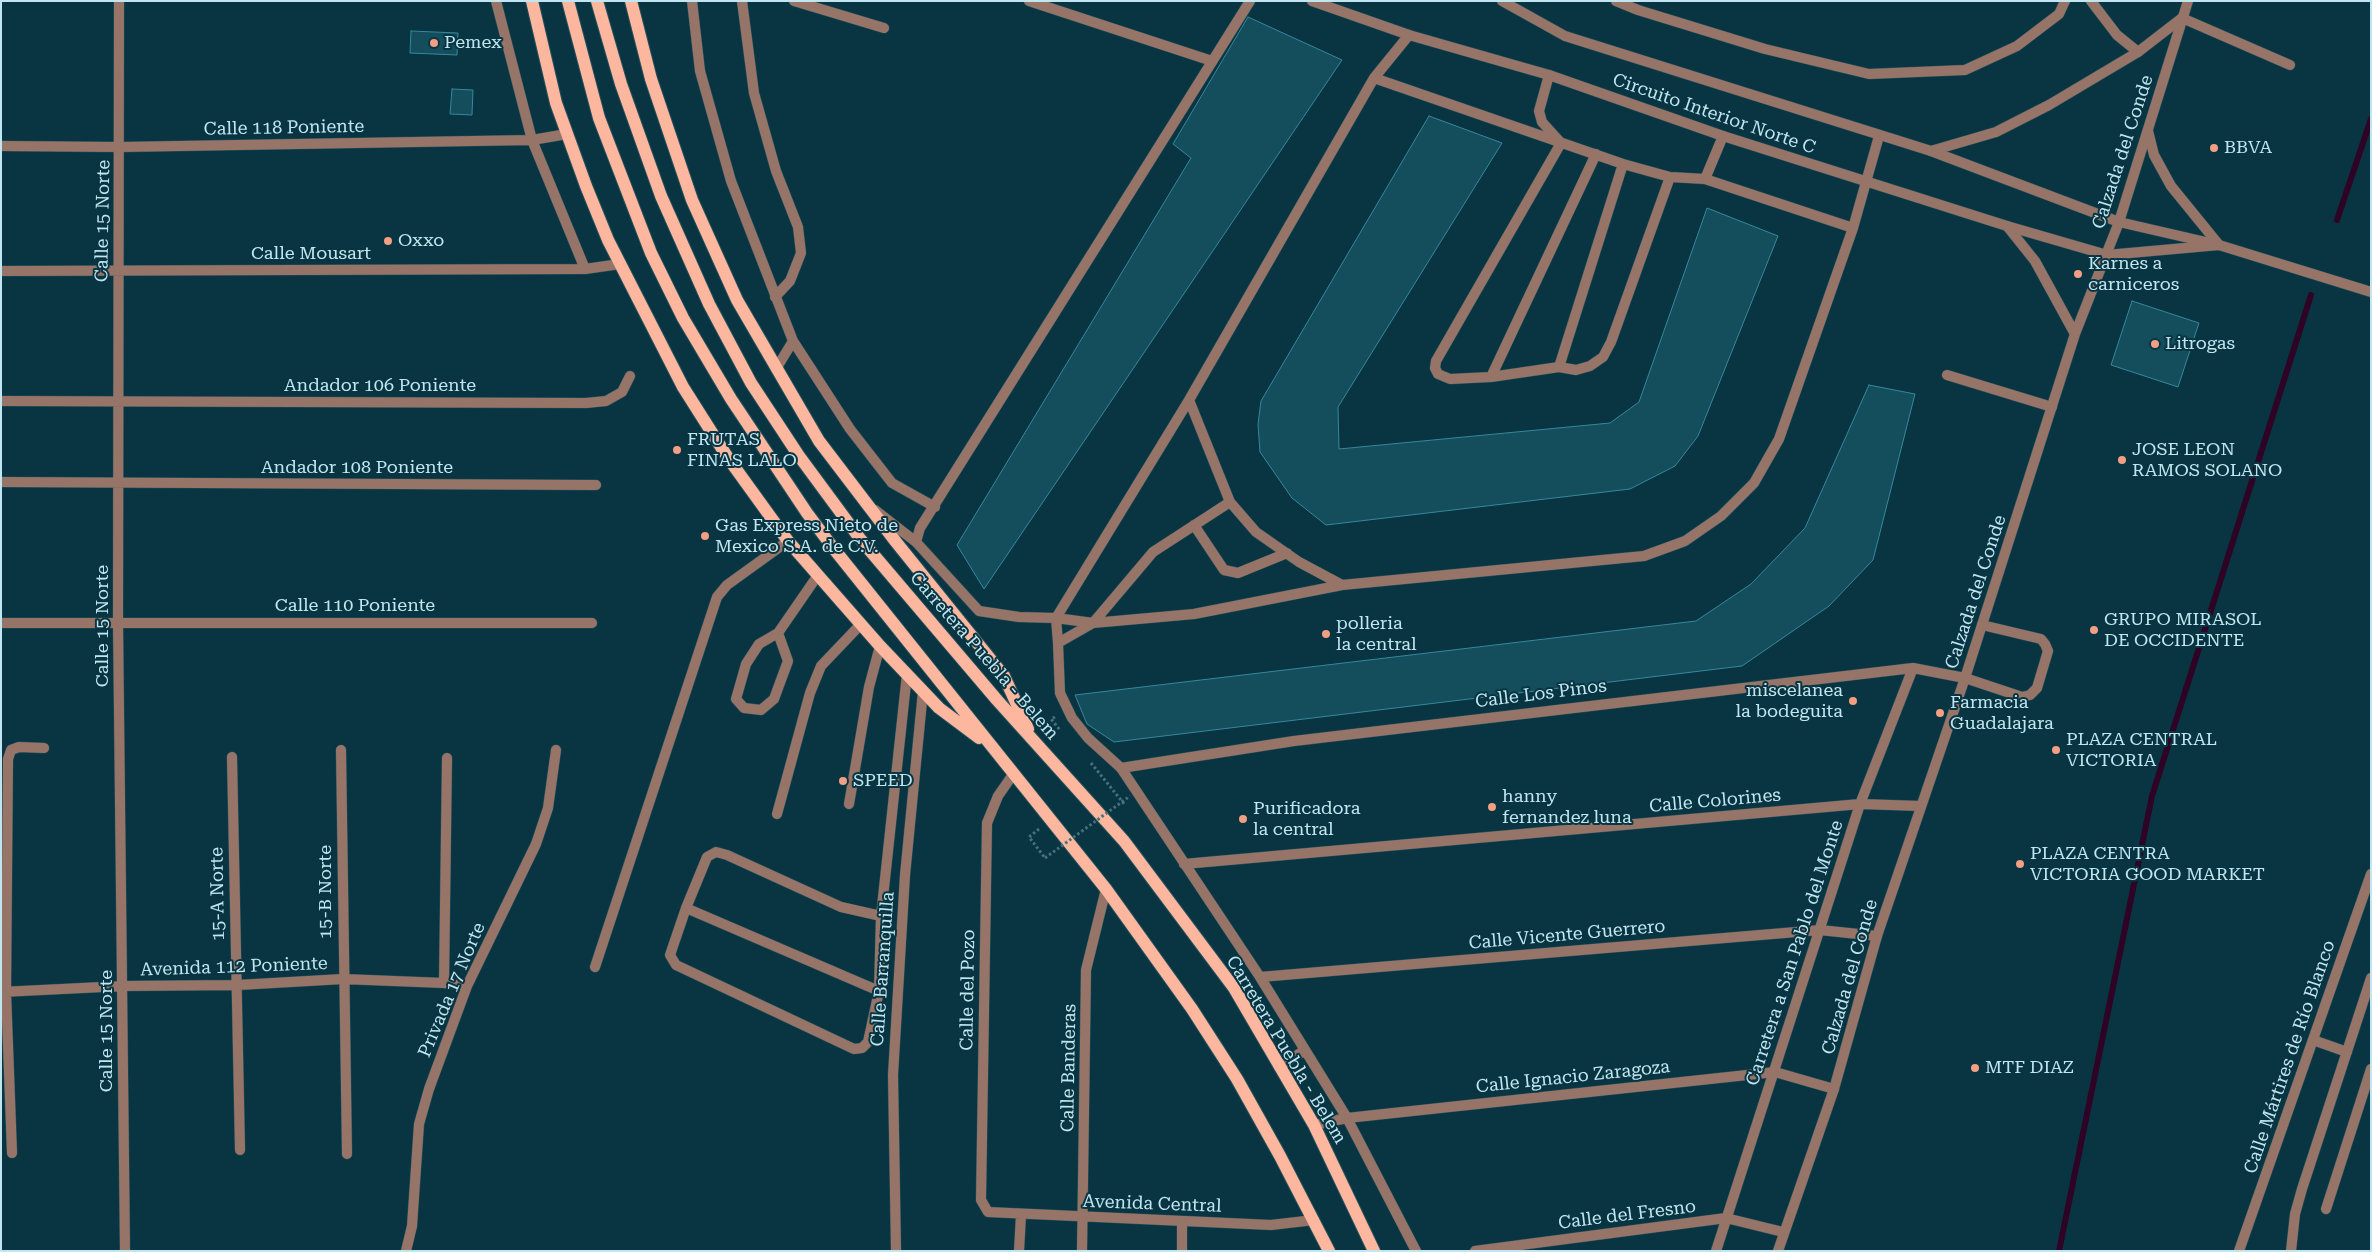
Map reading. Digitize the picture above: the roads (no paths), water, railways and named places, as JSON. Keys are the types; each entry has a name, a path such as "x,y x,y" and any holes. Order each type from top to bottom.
{"main road":[{"path":"532,1 556,103 608,240 682,387 728,458 788,541 860,624 939,708 991,747"},
{"path":"568,1 599,118 651,253 683,318 731,399 807,512 953,696 991,747 1106,889 1192,1009 1237,1079 1329,1251"},
{"name":"Carretera Puebla - Belem","path":"597,1 621,84 661,196 708,304 751,383 800,456 862,540 997,700 1124,841 1234,988 1314,1125 1374,1251"},
{"path":"631,1 651,79 692,200 737,300 820,441 1004,676 1033,740"}],"street":[{"name":"Calle 15 Norte","path":"119,1 118,622 123,986 124,1251"},
{"path":"496,1 532,140 585,269"},
{"path":"692,1 700,71 731,181 793,341 850,429 892,483 935,507"},
{"path":"742,1 754,93 776,170 798,227 801,253 790,281 775,297"},
{"path":"794,1 884,28"},
{"path":"1028,1 1212,61"},
{"path":"916,542 920,528 935,507 1250,1"},
{"name":"Circuito Interior Norte C","path":"1312,1 1409,35 1550,74 1723,136 2007,226 2107,255"},
{"path":"1502,1 1565,36 1931,151 2119,222 2218,246 2371,292"},
{"path":"1616,1 1638,10 1765,49 1869,74 1966,70 2017,46 2059,14 2064,1"},
{"path":"2091,1 2118,35 2138,52"},
{"name":"Calzada del Conde","path":"1778,1251 1834,1088 1877,936 1965,678 2075,334 2119,222 2188,1"},
{"path":"1931,151 1996,132 2049,105 2138,52 2182,18 2290,65"},
{"path":"1409,35 1374,78 1188,400 1056,618 1060,693 1072,718 1088,738 1121,768 1260,977 1347,1118 1416,1251"},
{"path":"1550,74 1538,111 1542,122 1561,143"},
{"path":"1374,78 1623,164 1670,177 1705,180 1853,228"},
{"path":"2148,128 2154,155 2171,186 2218,246"},
{"name":"Calle 118 Poniente","path":"1,146 120,147 532,140 567,134"},
{"path":"1705,180 1723,136"},
{"path":"869,506 916,542 980,611 1019,618 1056,618 1093,623 1194,614 1342,585 1644,556 1684,541 1720,516 1754,483 1779,439 1853,228 1879,136"},
{"path":"1561,143 1436,361 1435,368 1438,374 1450,379 1491,377 1559,368 1576,370 1590,366 1603,356 1611,342 1670,177"},
{"path":"1491,377 1596,154"},
{"path":"1559,368 1623,164"},
{"path":"2007,226 2035,262 2075,334"},
{"path":"2107,255 2218,246"},
{"name":"Calle Mousart","path":"1,271 585,269 620,264"},
{"path":"776,369 793,341"},
{"path":"1947,374 2052,407"},
{"name":"Andador 106 Poniente","path":"1,401 586,403 606,401 622,392 630,376"},
{"path":"1188,400 1230,502 1256,532 1287,553 1342,585"},
{"name":"Andador 108 Poniente","path":"1,482 596,485"},
{"path":"1058,643 1093,623 1153,552 1230,502"},
{"path":"1194,526 1224,570 1238,573 1287,553"},
{"path":"595,967 717,597 727,586 788,541"},
{"path":"778,633 788,661 774,699 761,710 744,708 736,699 746,664 759,644 778,633 818,575"},
{"name":"Calle 110 Poniente","path":"1,623 592,623"},
{"path":"778,814 810,693 821,666 860,624"},
{"name":"Calle Los Pinos","path":"1121,768 1294,741 1913,668 1965,678 2022,698 2030,695 2037,688 2048,651 2045,644 2041,639 1982,625"},
{"path":"848,804 868,687 880,646"},
{"name":"Carretera a San Pablo del Monte","path":"1716,1251 1860,804 1913,668"},
{"path":"881,916 841,907 727,855 716,852 707,857 686,908 670,955 676,964 854,1048 862,1048 868,1042 878,990 881,916 907,674"},
{"name":"Calle Barranquilla","path":"896,1251 893,1076 906,875 923,690"},
{"path":"12,1153 4,992 8,760 11,750 19,747 44,748"},
{"name":"15-B Norte","path":"341,750 347,1154"},
{"name":"Privada 17 Norte","path":"406,1251 412,1226 419,1124 429,1089 467,986 536,844 548,808 556,750"},
{"name":"15-A Norte","path":"232,757 240,1150"},
{"path":"444,982 448,758"},
{"name":"Calle del Pozo","path":"988,1212 981,1200 987,823 998,796 1014,774"},
{"name":"Calle Colorines","path":"1184,864 1860,804 1920,806"},
{"name":"Calle Mártires de Río Blanco","path":"2239,1251 2371,874"},
{"name":"Calle Banderas","path":"1082,1251 1086,970 1106,889"},
{"path":"686,908 878,990"},
{"name":"Calle Vicente Guerrero","path":"1260,977 1820,930 1877,936"},
{"path":"2291,1251 2295,1214 2371,978"},
{"name":"Avenida 112 Poniente","path":"4,992 123,986 238,985 343,980 444,982 467,986"},
{"path":"2313,1040 2347,1052"},
{"path":"1279,1067 1305,1050"},
{"path":"2326,1209 2371,1070"},
{"name":"Calle Ignacio Zaragoza","path":"1314,1125 1347,1118 1774,1072 1834,1088"},
{"name":"Avenida Central","path":"988,1212 1082,1218 1271,1225 1314,1220"},
{"path":"1019,1251 1021,1215"},
{"name":"Calle del Fresno","path":"1475,1251 1726,1218 1783,1232"},
{"path":"1182,1222 1182,1251"}],"waterway":[{"path":"2337,220 2371,119"},
{"path":"2059,1251 2152,796 2311,295"}],"place":[{"name":"Pemex","path":"434,43"},
{"name":"BBVA","path":"2214,148"},
{"name":"Oxxo","path":"388,241"},
{"name":"Karnes a carniceros","path":"2078,274"},
{"name":"Litrogas","path":"2155,344"},
{"name":"FRUTAS FINAS LALO","path":"677,450"},
{"name":"JOSE LEON RAMOS SOLANO","path":"2122,460"},
{"name":"Gas Express Nieto de Mexico S.A. de C.V.","path":"705,536"},
{"name":"GRUPO MIRASOL DE OCCIDENTE","path":"2094,630"},
{"name":"polleria la central","path":"1326,634"},
{"name":"miscelanea la bodeguita","path":"1853,701"},
{"name":"Farmacia Guadalajara","path":"1940,713"},
{"name":"PLAZA CENTRAL VICTORIA","path":"2056,750"},
{"name":"SPEED","path":"843,781"},
{"name":"hanny fernandez luna","path":"1492,807"},
{"name":"Purificadora la central","path":"1243,819"},
{"name":"PLAZA CENTRA VICTORIA GOOD MARKET","path":"2020,864"},
{"name":"MTF DIAZ","path":"1975,1068"}]}
